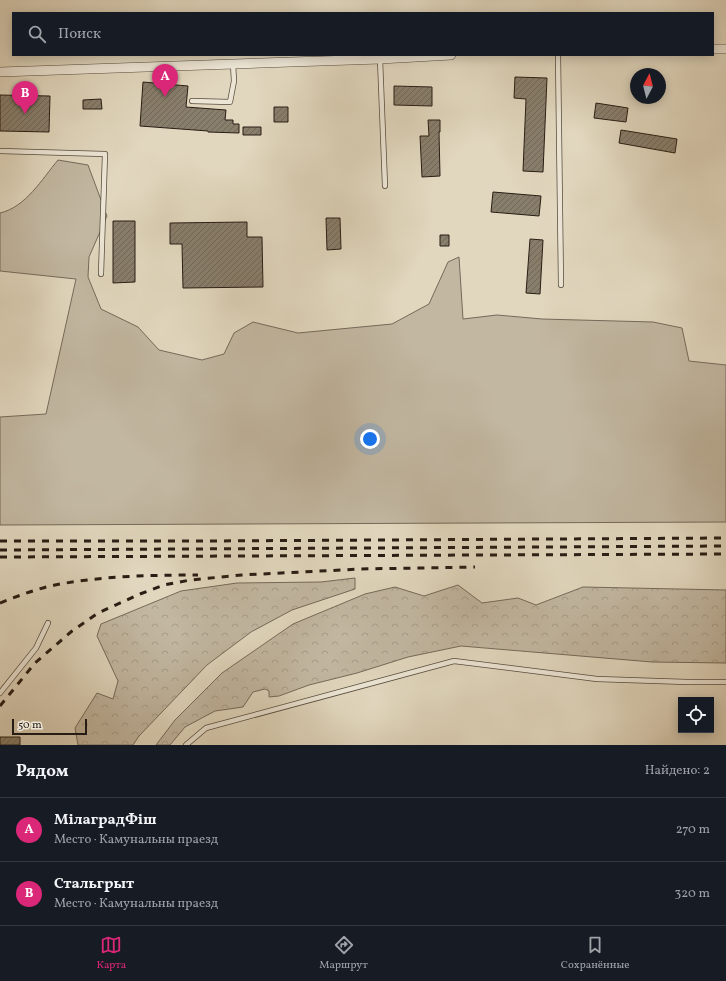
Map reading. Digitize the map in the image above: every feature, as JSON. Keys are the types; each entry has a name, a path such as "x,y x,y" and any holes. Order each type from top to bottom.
{"street":[{"path":"714,49 726,49"},
{"path":"0,72 433,56"}],"lane":[{"path":"558,56 561,285"},
{"path":"380,59 384,186"},
{"path":"192,101 230,102 234,81 233,64"},
{"path":"0,151 105,154 101,274"},
{"path":"0,693 36,648 48,623"},
{"path":"186,745 206,728 454,661 597,679 726,682"}],"green space":[{"path":"58,160 88,165 107,216 89,257 88,277 101,309 138,327 159,350 202,360 224,354 234,333 253,322 298,333 392,324 429,304 448,262 459,257 463,319 497,315 542,319 653,322 682,328 689,361 726,365 726,522 0,525 0,417 46,414 76,279 0,271 0,213 9,210 26,199"},
{"path":"355,578 355,589 292,610 251,632 207,665 139,736 133,745 78,745 75,728 97,693 113,699 118,681 97,636 101,624 181,591 237,583 321,582"},
{"path":"458,585 482,603 518,598 536,605 583,587 726,590 726,663 652,662 461,646 408,657 357,673 309,685 279,696 269,697 269,691 265,689 253,692 243,707 215,711 185,727 170,745 156,745 175,720 222,673 293,624 365,594 395,587 424,596"}],"building":[{"path":"515,77 547,78 543,172 523,171 526,99 514,98"},
{"path":"143,82 188,86 186,107 226,110 225,120 233,120 233,124 239,124 239,133 140,126"},
{"path":"394,86 432,87 432,106 394,105"},
{"path":"0,95 50,96 49,132 0,131"},
{"path":"101,99 102,109 83,109 83,100"},
{"path":"596,103 628,108 626,122 594,118"},
{"path":"274,107 288,107 288,122 274,122"},
{"path":"428,120 440,120 440,176 422,177 420,136 429,136"},
{"path":"243,127 261,127 261,135 243,135"},
{"path":"621,130 677,139 675,153 619,143"},
{"path":"493,192 541,196 539,216 491,212"},
{"path":"326,218 340,218 341,249 327,250"},
{"path":"113,221 135,221 135,282 113,283"},
{"path":"247,222 247,237 262,237 263,287 183,288 182,244 170,244 170,223"},
{"path":"440,235 449,235 449,246 440,246"},
{"path":"530,239 543,240 540,294 526,293"},
{"path":"0,737 20,737 20,745 0,745"}],"railway":[{"path":"0,541 726,538"},
{"path":"0,550 726,546"},
{"path":"0,557 726,554"},
{"path":"0,706 35,663 72,631 98,613 164,585 190,580 242,575 361,569 475,567"},
{"path":"0,603 20,595 55,585 72,582 126,577 198,575"}],"place":[{"name":"МілаградФіш","path":"165,97"},
{"name":"Стальгрыт","path":"25,114"}]}
